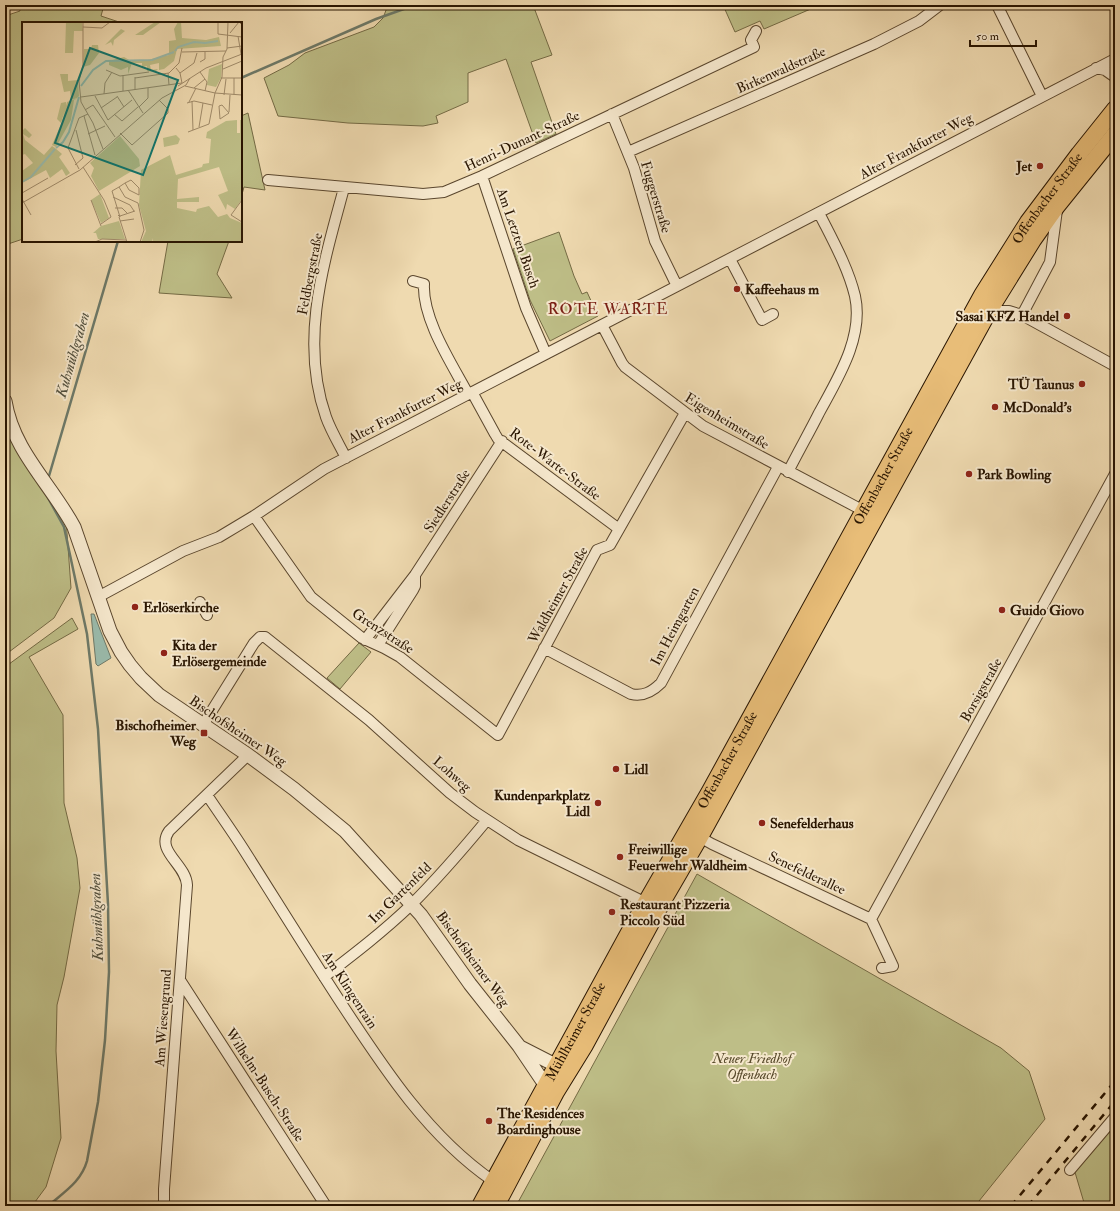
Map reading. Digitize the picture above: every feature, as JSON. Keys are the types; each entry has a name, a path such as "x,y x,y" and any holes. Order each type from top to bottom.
{"main road":[{"name":"Offenbacher Straße","path":"694,833 799,626 864,511 948,354 996,270 1042,203 1114,109"},
{"name":"Offenbacher Straße","path":"679,860 1012,271 1057,206 1115,134"},
{"name":"Mühlheimer Straße","path":"480,1206 493,1181 562,1069 633,925 646,903 679,860"},
{"name":"Mühlheimer Straße","path":"562,1069 578,1055 585,1045 664,899 679,860"},
{"name":"Mühlheimer Straße","path":"496,1206 551,1089"}],"street":[{"name":"Birkenwaldstraße","path":"628,152 874,44 918,21 940,5"},
{"path":"997,5 1042,96"},
{"name":"Henri-Dunant-Straße","path":"268,180 423,194 448,191 754,47 751,40 756,30"},
{"name":"Alter Frankfurter Weg","path":"98,596 182,551 214,540 254,516 314,475 346,458 1115,59"},
{"path":"1096,68 1105,70 1115,77"},
{"name":"Fuggerstraße","path":"612,114 638,180 652,234 677,286"},
{"name":"Am Letzten Busch","path":"482,176 526,308 546,354"},
{"name":"Feldbergstraße","path":"344,188 319,284 315,311 314,338 316,372 321,399 328,422 346,458"},
{"path":"1022,315 1050,262 1057,206"},
{"path":"788,472 841,371 850,347 855,325 856,305 852,286 843,263 819,213"},
{"path":"730,259 762,320 773,314"},
{"name":"Rote-Warte-Straße","path":"413,281 424,284 426,302 432,322 470,393 495,434 502,441 619,529"},
{"path":"989,311 1009,311 1022,315 1115,366"},
{"name":"Eigenheimstraße","path":"602,325 625,367 703,426 778,467 864,511"},
{"name":"Bischofsheimer Weg","path":"5,401 11,424 22,449 74,527 110,631 116,643 140,678 159,695 248,756 316,806 345,831 412,904 470,984 551,1089"},
{"name":"Waldheimer Straße","path":"498,735 597,550 610,545 685,413"},
{"name":"Siedlerstraße","path":"365,640 415,575 502,441"},
{"name":"Im Heimgarten","path":"544,648 631,694 645,694 657,687 661,683 778,467"},
{"name":"Borsigstraße","path":"871,919 1115,474"},
{"name":"Grenzstraße","path":"254,516 311,597 365,640 400,657 498,735"},
{"name":"Siedlerstraße","path":"378,645 413,590 415,586 415,575"},
{"path":"200,602 207,615"},
{"name":"Lohweg","path":"203,725 254,642 260,637 265,637 321,680 369,720 450,793 487,820 518,840 646,903"},
{"path":"207,795 248,756"},
{"name":"Am Wiesengrund","path":"164,1206 164,1189 187,881 185,874 167,850 165,839 169,831 207,795"},
{"name":"Am Klingenrain","path":"207,795 244,849 324,977 377,1056 416,1108 449,1144 493,1181"},
{"name":"Im Gartenfeld","path":"324,977 380,933 412,904 487,820"},
{"name":"Senefelderallee","path":"694,833 712,844 871,919"},
{"path":"871,919 893,966 882,968"},
{"name":"Wilhelm-Busch-Straße","path":"180,980 326,1206"},
{"name":"Bischofsheimer Weg","path":"519,1046 562,1069"},
{"path":"1070,1170 1115,1116"}],"green space":[{"path":"19,5 104,5 101,16 119,22 22,22 22,239 5,245 5,16 20,11"},
{"path":"388,5 533,5 552,55 531,62 556,134 536,143 506,59 468,73 468,102 436,116 438,123 423,126 348,123 278,116 264,78 289,65 305,53 374,27 383,18"},
{"path":"723,5 820,5 764,29 760,21 735,32"},
{"path":"248,113 265,190 244,187 242,194 242,116"},
{"path":"559,232 574,276 582,294 587,292 598,316 550,341 530,300 513,249"},
{"path":"168,242 229,242 217,274 232,298 159,293"},
{"path":"5,421 66,519 71,588 54,618 5,655"},
{"path":"72,618 78,629 29,657 63,715 64,803 77,858 80,888 64,977 57,1005 56,1051 61,1138 46,1187 32,1206 5,1206 5,667"},
{"path":"359,643 371,652 340,689 327,678"},
{"name":"Neuer Friedhof Offenbach","path":"697,874 1001,1048 1029,1071 1045,1119 975,1206 516,1206"},
{"path":"1115,1121 1115,1206 1085,1206 1074,1169"}],"shaded area":[{"path":"91,614 94,614 111,658 98,666 96,664"}],"waterway":[{"name":"Kuhmühlgraben","path":"242,78 376,19 415,5"},
{"name":"Kuhmühlgraben","path":"49,476 118,242"},
{"name":"Kuhmühlgraben","path":"47,496 64,527 87,634 98,729 108,904 109,972 105,1040 98,1102 87,1161 81,1175 76,1181 48,1206"}],"railway":[{"path":"1011,1206 1115,1081"},
{"path":"1028,1206 1115,1101"}],"place":[{"name":"Jet","path":"1040,166"},
{"name":"Kaffeehaus m","path":"737,289"},
{"name":"Sasai KFZ Handel","path":"1067,316"},
{"name":"TÜ Taunus","path":"1082,384"},
{"name":"McDonald's","path":"995,407"},
{"name":"Park Bowling","path":"969,474"},
{"name":"Erlöserkirche","path":"135,607"},
{"name":"Guido Giovo","path":"1002,610"},
{"name":"Kita der Erlösergemeinde","path":"164,653"},
{"name":"Bischofheimer Weg","path":"204,733"},
{"name":"Lidl","path":"616,769"},
{"name":"Kundenparkplatz Lidl","path":"598,803"},
{"name":"Senefelderhaus","path":"762,823"},
{"name":"Freiwillige Feuerwehr Waldheim","path":"620,857"},
{"name":"Restaurant Pizzeria Piccolo Süd","path":"612,912"},
{"name":"The Residences Boardinghouse","path":"489,1121"}],"district":[{"name":"ROTE WARTE","path":"608,309"}]}
